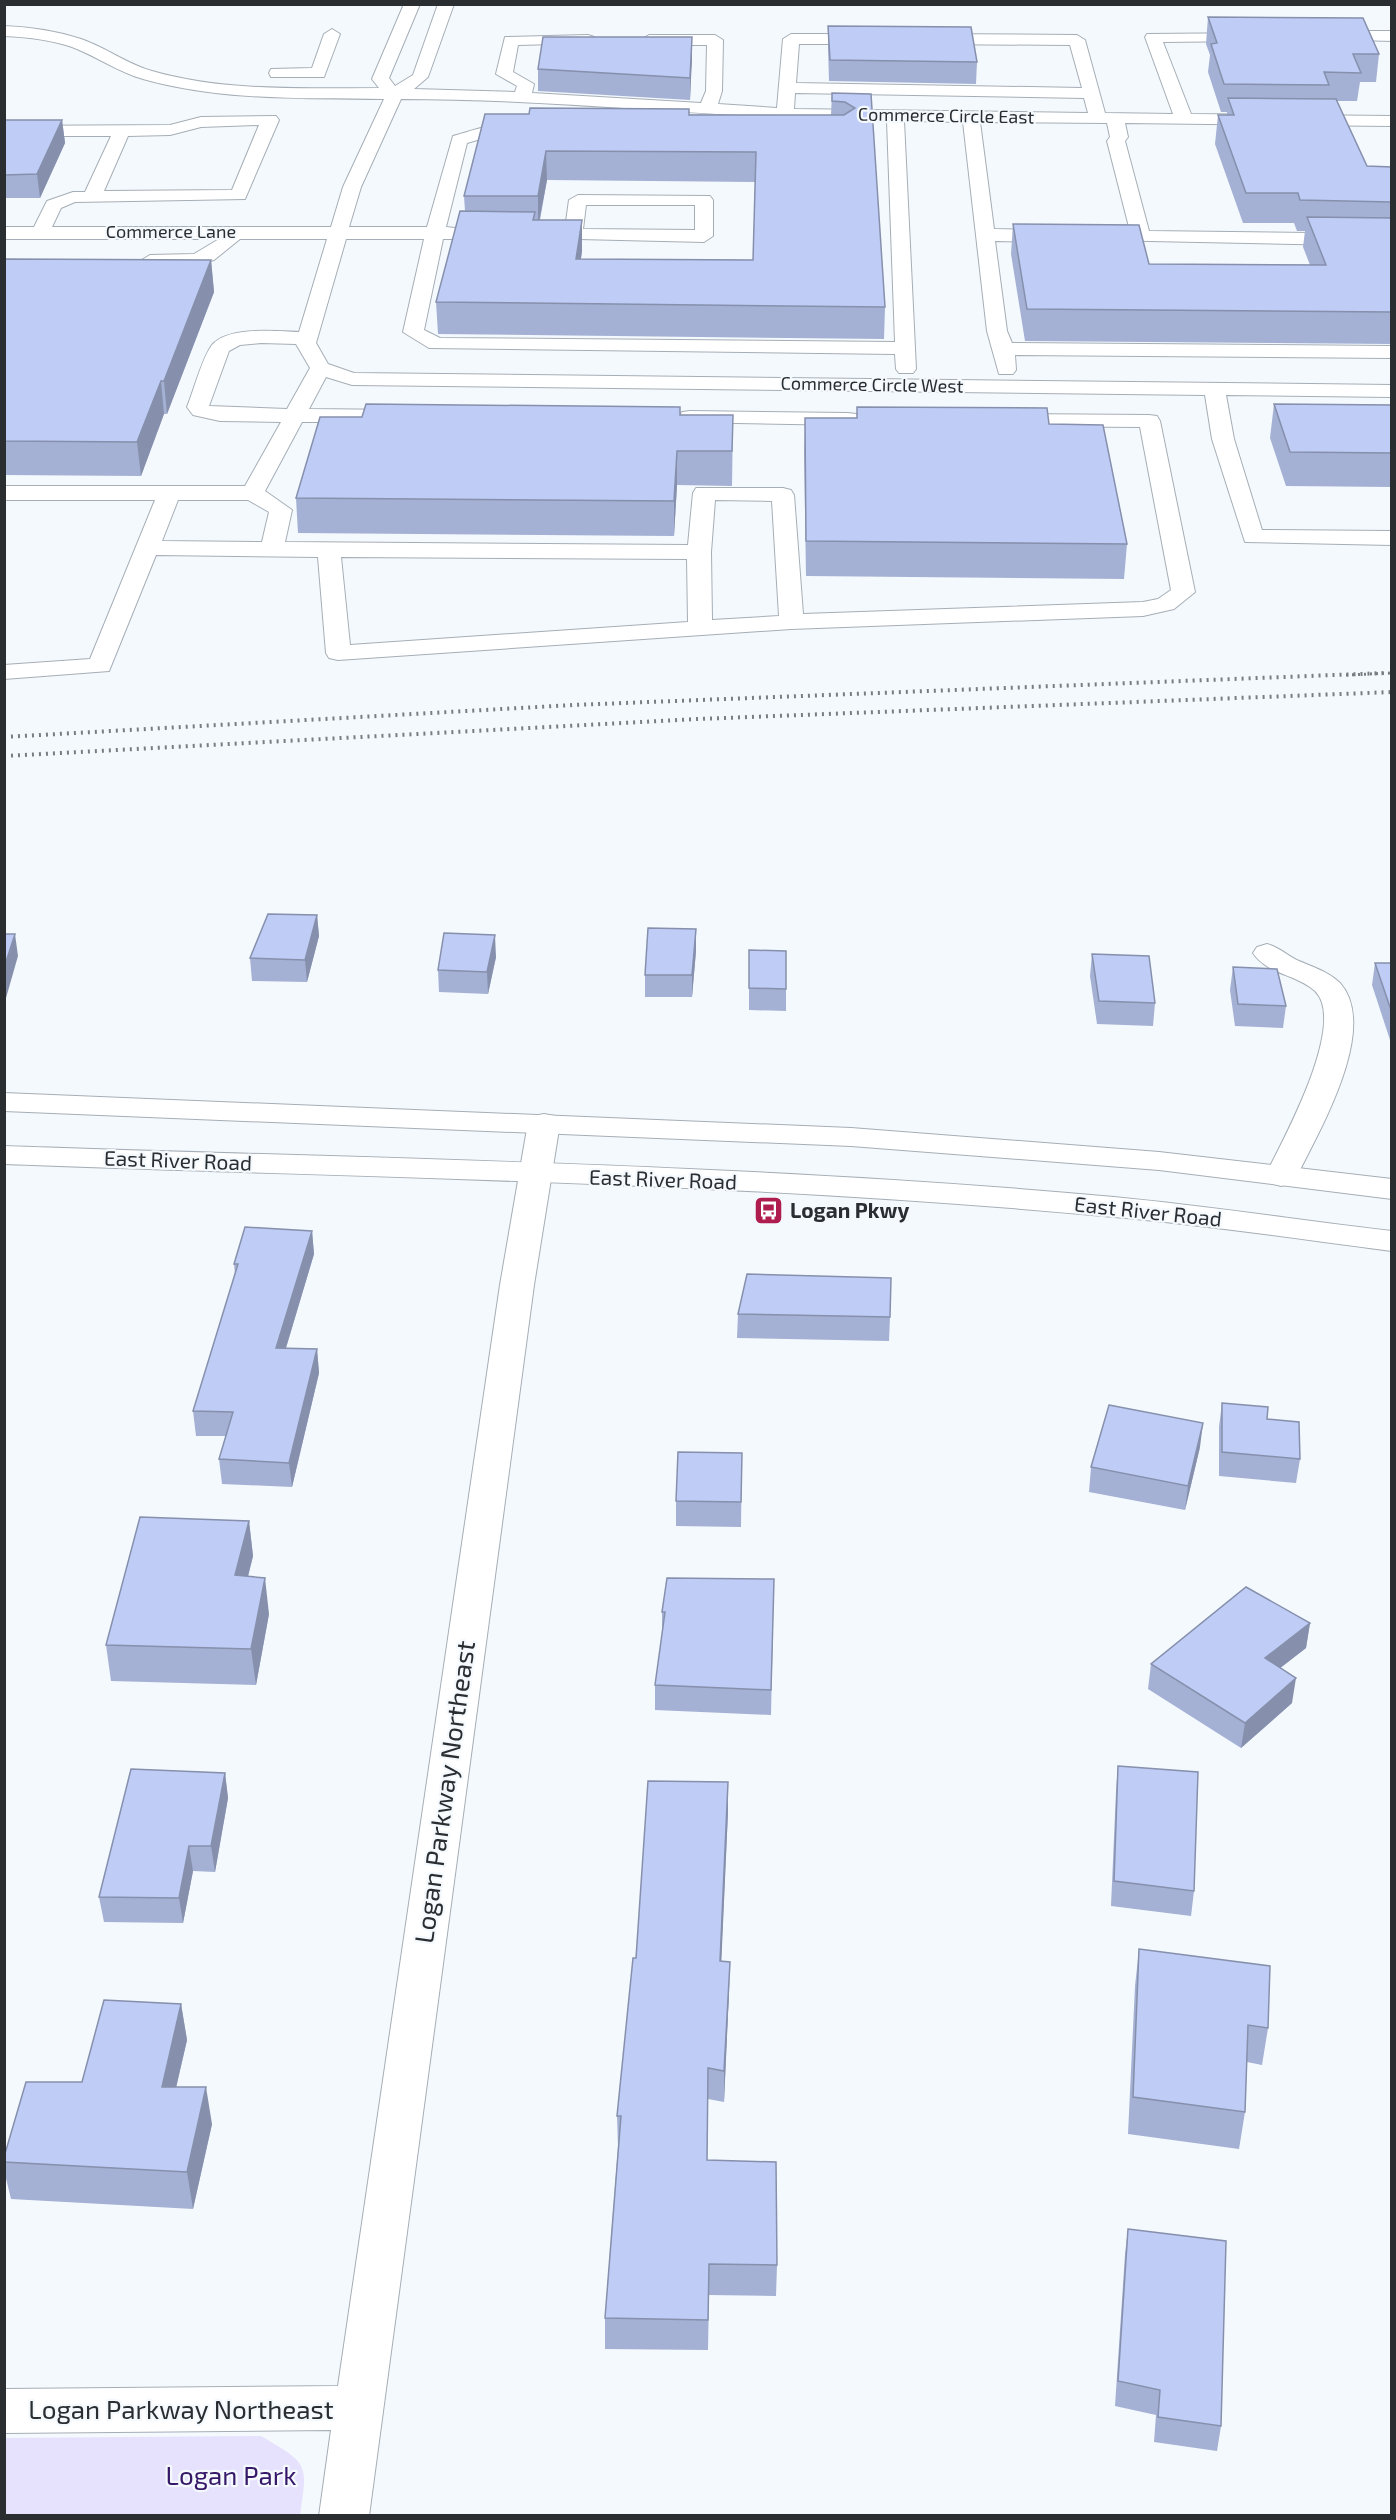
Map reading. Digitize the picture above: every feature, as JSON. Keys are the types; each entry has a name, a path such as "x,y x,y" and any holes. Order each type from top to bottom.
{"street":[{"path":"394,95 380,79 412,4"},
{"path":"253,493 320,368 306,343 352,187 394,95 420,77 446,4"},
{"name":"Commerce Circle East","path":"4,31 26,32 76,43 146,75 204,86 250,91 394,95 474,94 785,113 895,116 1392,121"},
{"path":"250,91 258,73 318,73 333,34"},
{"path":"1184,119 1153,37 1272,36"},
{"path":"1308,36 1392,36"},
{"path":"785,113 791,39 1077,40 1091,93 1119,137 1116,141 1141,237"},
{"path":"522,97 526,84 504,74 512,40 607,40"},
{"path":"631,40 715,40 714,91 708,108"},
{"path":"787,88 1091,93"},
{"path":"895,116 890,137 906,386"},
{"path":"971,117 997,331 1004,349 1007,387"},
{"path":"4,131 170,130 201,122 270,120 239,195 73,197 53,205 41,232"},
{"path":"543,129 497,129 459,140 413,332 436,344 905,348"},
{"path":"92,197 122,131"},
{"path":"974,139 997,139"},
{"path":"1095,141 1116,141"},
{"path":"527,234 573,235 704,236 704,200 578,200 573,235"},
{"path":"130,261 201,259 219,251 237,231"},
{"name":"Commerce Lane","path":"4,232 470,233"},
{"path":"986,235 1392,240"},
{"path":"1213,238 1219,260"},
{"path":"308,338 240,338 226,342 220,349 198,407 204,413 211,414 426,416"},
{"path":"1004,349 1392,352"},
{"name":"Commerce Circle West","path":"320,368 352,379 1392,391"},
{"path":"713,383 713,418"},
{"path":"329,550 338,653 791,622 1143,609 1166,604 1183,592 1142,388"},
{"path":"1214,389 1223,438 1253,537 1392,538"},
{"path":"665,417 866,419"},
{"path":"984,420 1149,421"},
{"path":"4,493 253,493 281,510 272,549"},
{"path":"700,628 699,552 704,493 783,495 791,622"},
{"path":"4,672 100,666 169,494"},
{"path":"148,548 699,552"},
{"path":"1267,953 1278,963 1329,989 1337,1001 1340,1014 1338,1040 1324,1080 1281,1176"},
{"path":"4,1102 851,1137 1029,1149 1392,1189"},
{"name":"Logan Parkway Northeast","path":"344,2516 516,1285 544,1123"},
{"name":"East River Road","path":"4,1155 753,1182 1116,1207 1392,1240"},
{"name":"Logan Parkway Northeast","path":"4,2411 358,2408"}],"green space":[{"name":"Logan Park","path":"261,2436 296,2459 301,2466 304,2484 300,2515 5,2515 5,2438"}],"building":[{"path":"1208,17 1363,18 1379,54 1353,54 1361,73 1324,72 1329,85 1224,84 1211,44 1217,43"},
{"path":"828,26 971,27 977,62 830,60"},
{"path":"543,37 692,37 690,78 538,69"},
{"path":"832,93 871,94 885,307 436,302 460,211 535,212 533,220 582,220 576,259 753,260 756,152 546,151 538,196 464,196 485,114 529,114 530,108 689,109 689,115 844,115 855,108 845,102 832,101"},
{"path":"1228,98 1336,99 1367,166 1392,167 1392,202 1300,200 1298,193 1246,193 1218,115 1234,115"},
{"path":"4,120 62,120 37,174 4,175"},
{"path":"1307,217 1392,218 1392,312 1027,309 1013,224 1139,225 1149,264 1326,265"},
{"path":"4,259 211,260 164,381 161,381 137,442 4,441"},
{"path":"366,404 680,407 680,415 733,415 732,451 677,451 674,501 296,498 320,417 362,417"},
{"path":"1274,404 1392,405 1392,453 1290,452"},
{"path":"857,407 1047,408 1049,424 1103,425 1127,544 806,541 805,418 857,418"},
{"path":"268,914 317,915 305,960 250,958"},
{"path":"648,928 696,929 692,975 645,975"},
{"path":"444,933 495,935 487,972 438,970"},
{"path":"4,934 15,934 4,968"},
{"path":"749,950 786,951 786,989 749,988"},
{"path":"1092,954 1149,956 1155,1003 1099,1001"},
{"path":"1375,963 1392,963 1392,1013"},
{"path":"1233,967 1277,969 1286,1006 1238,1004"},
{"path":"245,1227 312,1231 276,1348 317,1349 289,1463 219,1459 233,1412 193,1411 238,1264 234,1264"},
{"path":"747,1274 891,1278 890,1317 738,1314"},
{"path":"1222,1403 1268,1407 1267,1419 1299,1422 1300,1459 1222,1452"},
{"path":"1109,1405 1203,1423 1188,1486 1091,1467"},
{"path":"678,1452 742,1453 741,1502 676,1501"},
{"path":"140,1517 249,1521 235,1575 265,1578 251,1649 106,1645"},
{"path":"667,1578 774,1579 771,1690 655,1685 665,1612 662,1612"},
{"path":"1246,1587 1310,1623 1265,1658 1296,1678 1245,1723 1151,1664"},
{"path":"1118,1766 1198,1772 1194,1891 1114,1881"},
{"path":"131,1769 225,1773 211,1846 189,1846 179,1898 99,1897"},
{"path":"648,1781 728,1782 720,1961 730,1962 724,2071 708,2068 707,2160 776,2162 777,2265 709,2264 708,2320 605,2318 621,2116 617,2116 633,1958 636,1958"},
{"path":"1139,1949 1270,1966 1268,2028 1248,2025 1245,2112 1133,2097"},
{"path":"104,2000 181,2004 162,2087 206,2087 187,2172 4,2162 26,2082 82,2082"},
{"path":"1128,2229 1226,2241 1221,2426 1158,2417 1160,2390 1118,2381"}],"railway":[{"path":"4,737 573,705 1385,673"},
{"path":"1346,675 1392,673"},
{"path":"4,756 698,719 1392,692"}],"place":[{"name":"Logan Pkwy","path":"769,1211"}]}
